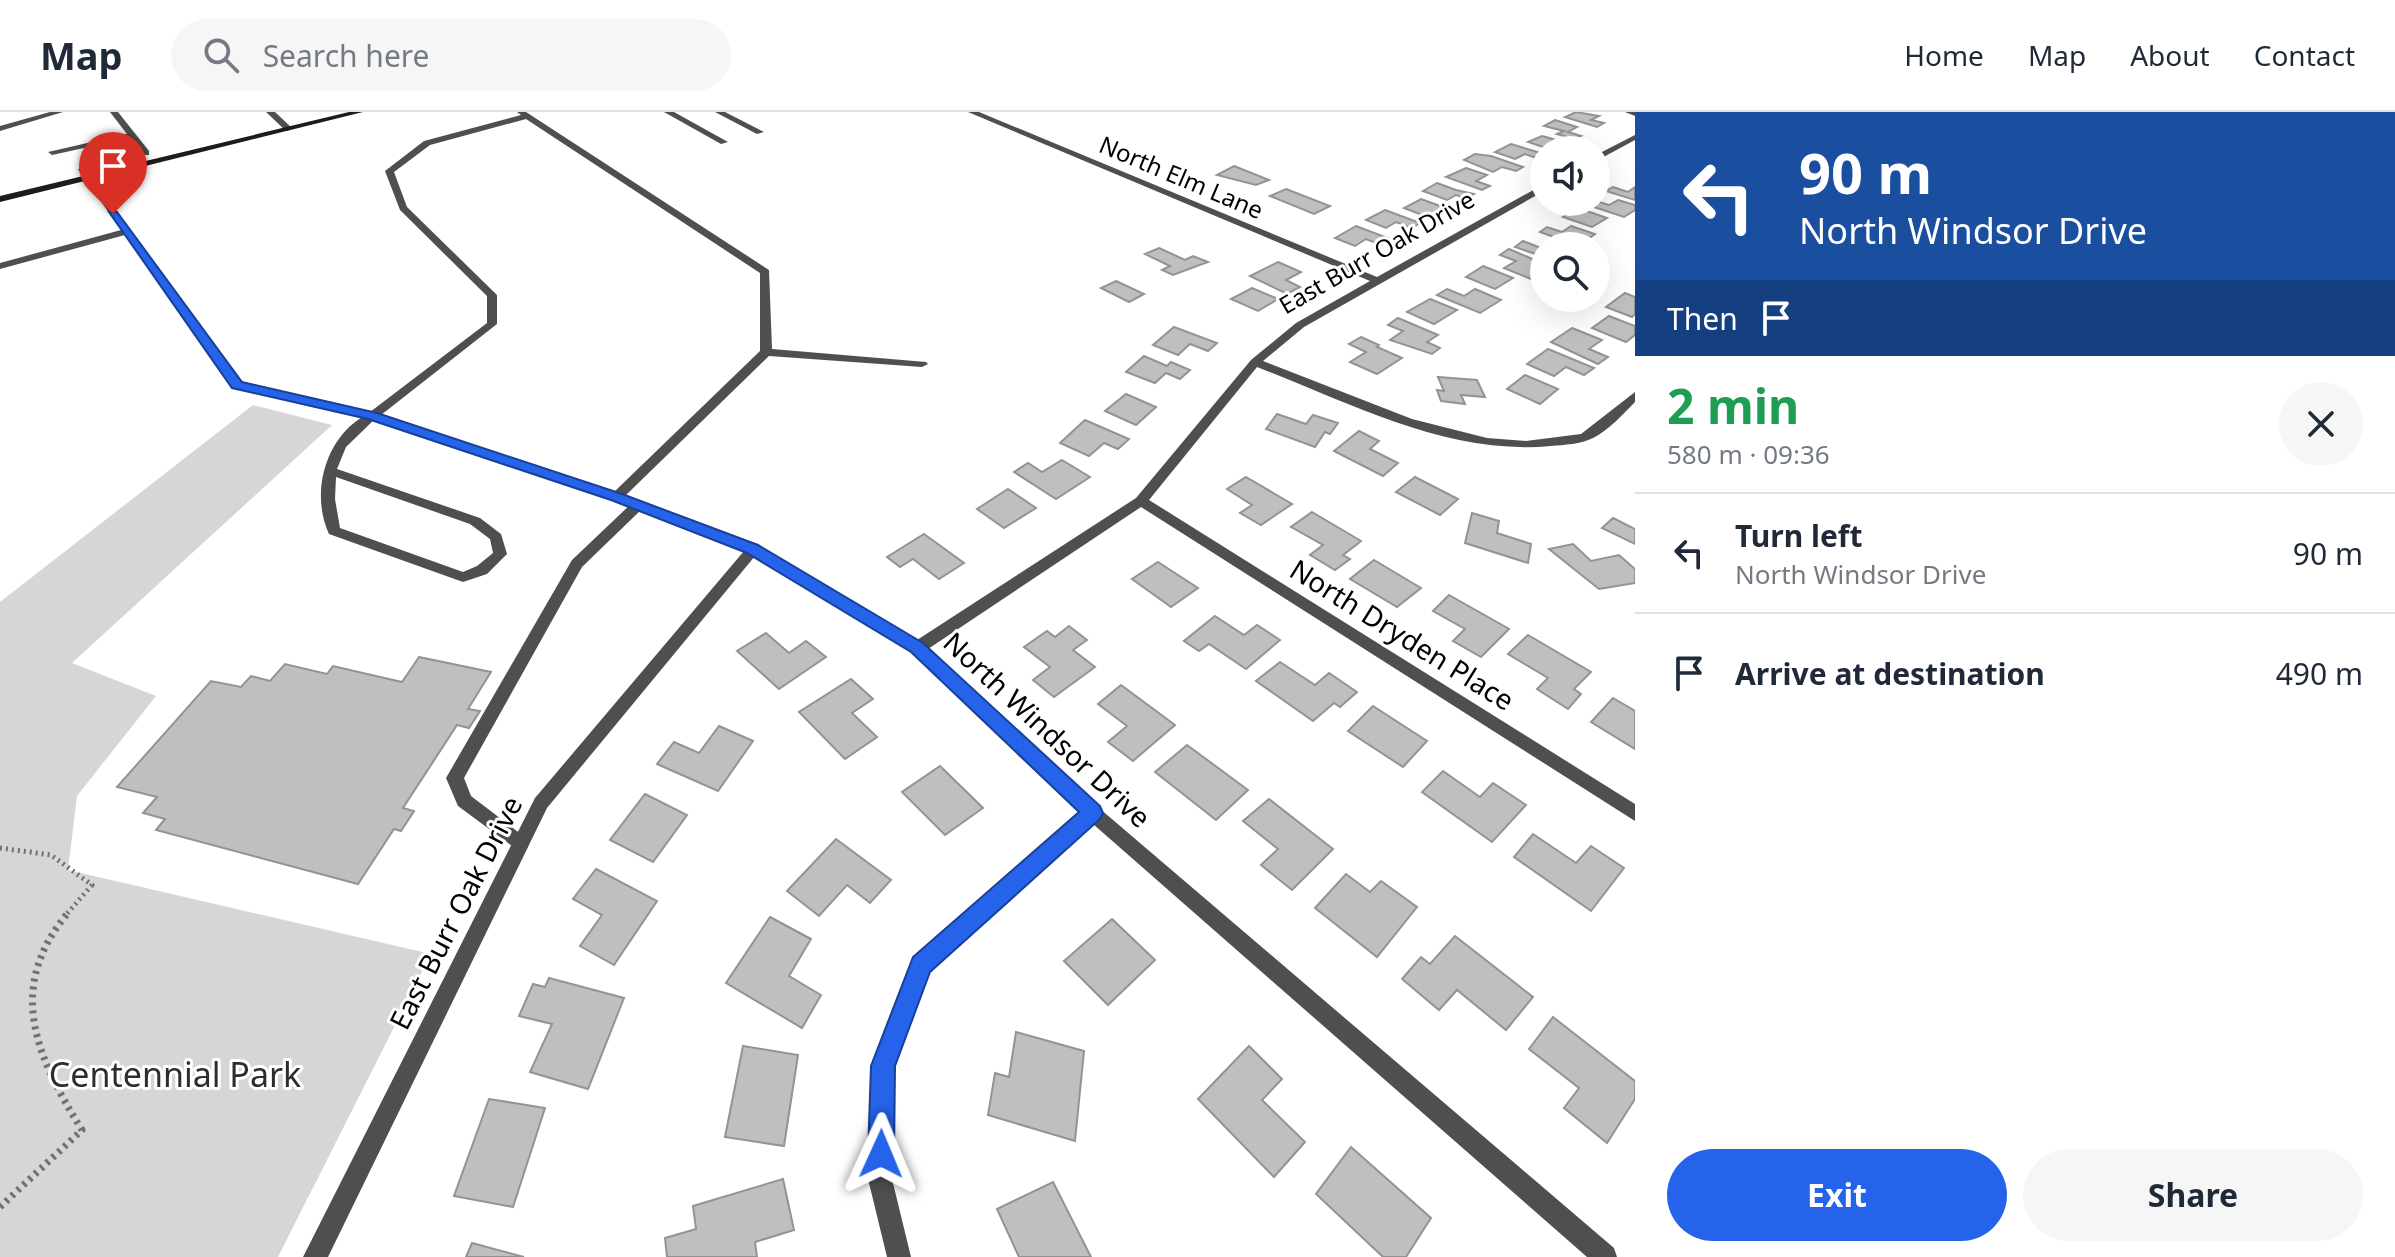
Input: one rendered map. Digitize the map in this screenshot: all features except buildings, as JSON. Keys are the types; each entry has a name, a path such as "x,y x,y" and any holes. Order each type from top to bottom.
{"main road":[{"path":"0,199 146,153 321,112"},
{"path":"0,189 359,112"}],"street":[{"path":"0,129 59,112"},
{"path":"114,112 146,153"},
{"path":"270,112 289,129"},
{"path":"668,112 724,142"},
{"path":"719,112 760,132"},
{"name":"North Elm Lane","path":"972,112 1375,280"},
{"path":"1629,112 1635,114"},
{"path":"331,471 475,521 496,537 500,554 482,570 463,577 334,531 327,510 331,471 340,446 372,416 492,324 492,295 403,208 389,171 427,143 524,114 765,272 766,352 616,497"},
{"path":"52,152 131,135"},
{"path":"1610,150 1635,137"},
{"name":"North Windsor Drive","path":"86,173 125,232 237,385 372,416 616,497 753,549 917,648 1093,813 1605,1257"},
{"name":"East Burr Oak Drive","path":"917,648 1141,501 1255,362 1300,325 1530,195"},
{"path":"0,266 125,232"},
{"path":"766,352 922,364"},
{"path":"1255,362 1457,437 1501,444 1553,443 1587,436 1635,396"},
{"name":"North Dryden Place","path":"1141,501 1635,813"},
{"path":"520,844 464,801 455,778 577,564 638,505"},
{"name":"East Burr Oak Drive","path":"315,1257 541,803 753,549"},
{"path":"899,1257 881,1183 883,1066 921,965 1093,813"}],"path":[{"path":"0,848 51,855 92,885 49,938 33,985 32,1034 55,1087 82,1130 0,1207"}],"green space":[{"name":"Centennial Park","path":"253,405 332,425 72,663 156,696 77,796 68,870 431,954 278,1257 0,1257 0,602"}],"route":[{"path":"113,214 237,385 372,416 616,497 753,549 917,648 1093,813 921,965 883,1066 881,1154"}]}
